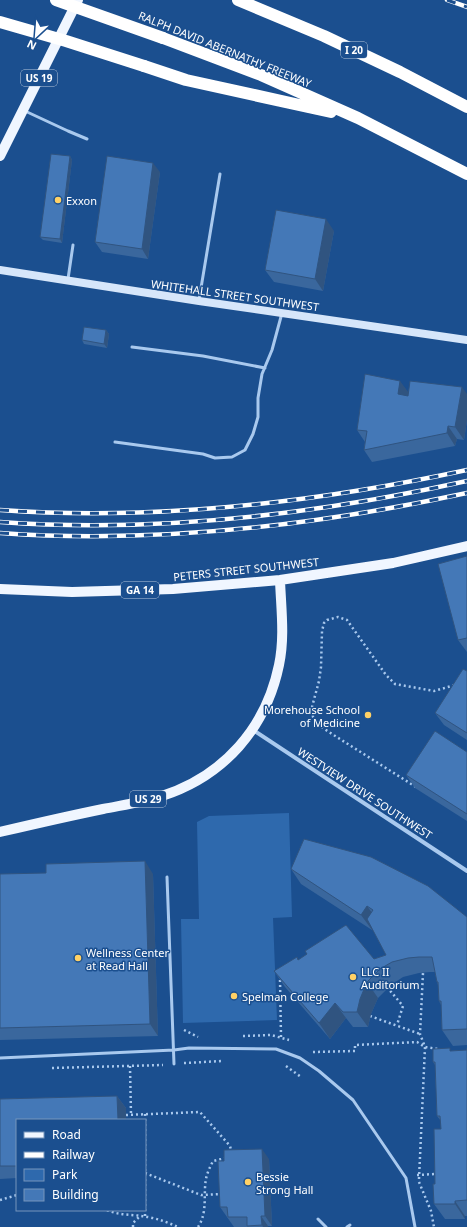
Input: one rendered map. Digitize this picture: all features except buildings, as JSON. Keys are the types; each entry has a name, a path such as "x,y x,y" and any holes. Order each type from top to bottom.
{"highway":[{"name":"RALPH DAVID ABERNATHY FREEWAY","path":"56,0 261,75 358,118 467,174"},
{"name":"I 20","path":"238,0 338,42 467,107"},
{"path":"0,22 66,41 186,80 358,118"}],"main road":[{"name":"US 19","path":"0,156 78,0"},
{"name":"WHITEHALL STREET SOUTHWEST","path":"0,270 467,340"},
{"name":"PETERS STREET SOUTHWEST","path":"0,589 72,592 173,589 280,580 393,563 467,546"},
{"name":"US 29","path":"0,832 162,796 189,785 214,770 236,751 252,730 269,700 279,664 282,636 280,580"}],"street":[{"name":"WESTVIEW DRIVE SOUTHWEST","path":"252,730 467,871"}],"lane":[{"path":"23,110 87,139"},
{"path":"199,301 220,174"},
{"path":"68,280 73,245"},
{"path":"115,442 203,454 215,458 232,457 245,450 253,434 258,417 258,398 262,374 272,350 282,313"},
{"path":"132,347 203,356 265,368"},
{"path":"167,878 174,1064"},
{"path":"0,1058 174,1050 189,1048 276,1049 300,1058 319,1071 353,1100 406,1178 415,1227"},
{"path":"318,1219 326,1227"}],"path":[{"path":"417,788 332,734 318,724 313,717 312,707 321,667 322,630 324,622 338,617 347,620 386,675 395,684 434,691 460,683"},
{"path":"418,1182 417,1175 425,1047 420,1034 423,973"},
{"path":"281,1037 280,979 287,975"},
{"path":"387,987 402,1006 397,1025"},
{"path":"370,1016 420,1034"},
{"path":"312,1052 355,1051 355,1045 417,1042 425,1047 440,1050"},
{"path":"45,1069 229,1061"},
{"path":"282,1062 301,1076"},
{"path":"130,1066 131,1115"},
{"path":"126,1115 200,1112 230,1146 230,1155 226,1158 213,1162 209,1169 206,1178 205,1207 198,1227"},
{"path":"145,1114 145,1119"},
{"path":"146,1173 201,1195 226,1194"},
{"path":"417,1175 438,1174"},
{"path":"0,1200 16,1195"},
{"path":"111,1211 123,1214 145,1216 169,1222 178,1227"},
{"path":"145,1211 145,1216"},
{"path":"133,1227 133,1223 140,1216"}],"green space":[{"path":"289,813 292,917 273,918 277,1020 183,1023 181,919 199,919 197,822 209,816"}],"railway":[{"path":"447,0 467,7"},
{"path":"0,510 59,513 118,513 176,511 235,506 352,492 467,470"},
{"path":"0,522 59,525 118,525 176,523 235,518 293,512 352,503 467,481"},
{"path":"0,533 59,536 118,536 235,530 352,515 467,493"}],"place":[{"name":"Exxon","path":"58,200"},
{"name":"Morehouse School of Medicine","path":"368,715"},
{"name":"Wellness Center at Read Hall","path":"78,958"},
{"name":"LLC II Auditorium","path":"353,977"},
{"name":"Spelman College","path":"234,996"},
{"name":"Bessie Strong Hall","path":"248,1182"}]}
